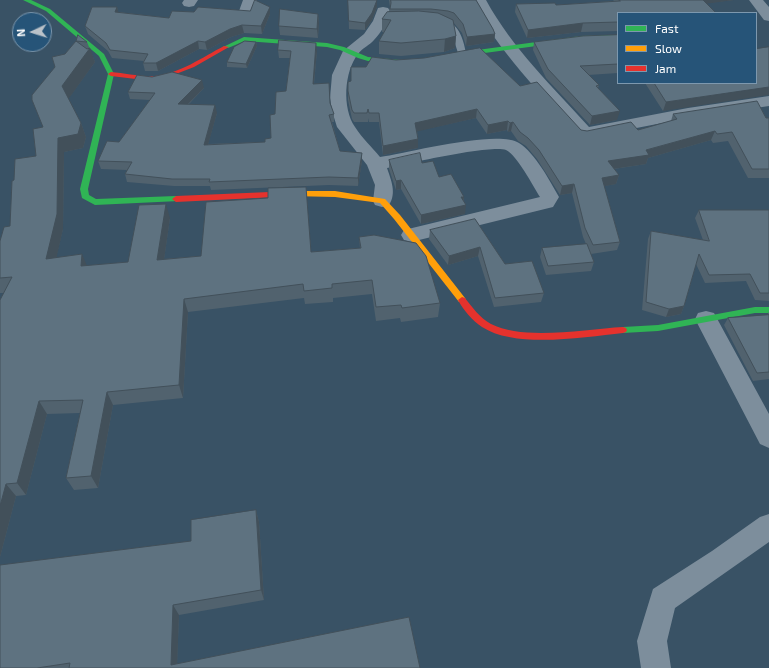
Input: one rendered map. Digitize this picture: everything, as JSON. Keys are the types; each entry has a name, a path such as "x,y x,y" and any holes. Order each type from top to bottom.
{"street":[{"path":"26,0 48,10 102,54 111,74 84,189 86,196 95,202 293,194 334,194 382,201 411,235 472,313 486,326 505,334 532,336 658,328 755,310 769,310"},
{"path":"479,0 491,23 509,48 585,133 688,113 765,106"},
{"path":"756,0 769,17"},
{"path":"382,201 384,185 376,164 346,128 340,111 338,98 340,74 351,51 369,37 383,17"},
{"path":"757,26 769,24"},
{"path":"445,58 462,53 581,38 617,37"},
{"path":"111,74 154,78 166,76 244,39 327,45 351,51 360,57 368,59 381,61 409,61"},
{"path":"376,164 436,153 507,144 512,146 523,159 550,198 546,203 411,235"},
{"path":"706,319 769,437"},
{"path":"656,668 652,641 664,599 769,526"}],"lane":[{"path":"431,22 444,23 454,28 457,32 462,53"}],"building":[{"path":"255,0 270,7 261,26 242,25 230,29 205,42 198,41 156,63 143,63 148,54 110,50 106,43 85,26 92,7 117,7 115,12 169,18 172,11 194,12 198,7 250,11"},
{"path":"348,0 377,0 372,13 365,23 349,21"},
{"path":"391,0 476,0 495,34 467,37 463,24 454,13 431,9 390,9"},
{"path":"619,0 703,0 715,12 617,12 617,22 583,23 528,30 516,4 555,3 556,5 620,1"},
{"path":"280,9 318,14 317,29 279,26"},
{"path":"419,11 438,13 453,20 456,36 445,39 401,43 379,41 391,20 382,19 387,12"},
{"path":"78,35 87,42 76,41"},
{"path":"617,35 617,64 580,66 599,85 596,86 620,111 592,116 548,69 534,42 583,36"},
{"path":"279,40 316,43 313,84 329,83 330,103 334,114 329,115 340,151 362,153 358,178 329,177 209,182 210,179 172,179 125,174 132,162 98,161 107,141 119,142 155,93 128,92 137,75 152,77 172,72 202,80 178,104 215,105 204,145 265,142 265,139 271,138 270,115 275,114 276,92 286,91 291,51 278,50"},
{"path":"76,41 87,49 90,48 62,86 81,123 78,134 58,138 57,214 46,259 82,254 81,266 128,262 139,205 166,204 157,260 201,256 206,202 268,198 268,188 306,187 311,252 361,248 359,237 374,235 416,243 426,256 440,303 402,308 401,305 376,307 372,280 332,284 332,288 304,291 303,284 184,299 179,385 107,392 91,476 66,478 83,400 39,401 17,483 6,484 0,506 0,300 12,277 0,278 0,241 4,227 10,226 12,181 14,180 15,159 36,156 33,129 43,127 32,100 32,95 55,67 52,57 65,54"},
{"path":"245,41 256,42 246,64 227,62 234,47"},
{"path":"769,47 769,87 666,102 655,84 757,84 757,49"},
{"path":"480,48 520,86 537,82 581,130 587,131 631,122 638,130 677,119 673,114 757,101 766,118 769,118 769,169 752,169 732,132 717,134 715,131 646,150 649,155 608,161 619,175 602,178 620,242 593,245 585,228 574,184 562,186 539,150 520,132 513,122 510,123 508,121 488,125 477,109 415,123 418,139 383,146 379,113 369,113 368,109 367,113 354,113 352,110 348,91 348,82 351,81 351,67 366,67 372,57 396,60 424,58"},
{"path":"420,153 422,163 433,161 439,177 451,174 464,197 461,197 466,205 421,215 401,180 396,181 389,160"},
{"path":"699,210 769,210 769,293 760,293 750,274 709,275 699,254 684,306 669,309 646,302 651,231 709,241"},
{"path":"475,219 505,264 532,261 544,293 495,298 480,247 449,256 430,230"},
{"path":"587,244 594,262 548,266 542,248"},
{"path":"769,315 769,372 757,373 728,318"},
{"path":"256,510 261,590 173,605 171,665 409,617 420,668 69,668 70,663 37,668 0,668 0,565 191,541 191,520"}],"traffic: fast":[{"path":"26,0 48,10 102,55 111,74 84,189 85,196 95,202 176,199"},
{"path":"455,55 581,38 617,37"},
{"path":"226,47 244,39 327,45 342,48 360,57 368,59 401,62"},
{"path":"623,330 658,328 755,310 769,310"}],"traffic: slow":[{"path":"293,194 335,194 382,201 397,217 462,300"}],"traffic: jam":[{"path":"111,74 144,78 163,77 191,66 226,47"},
{"path":"176,199 293,194"},
{"path":"462,300 470,311 483,324 500,331 516,334 553,336 623,330"}]}
